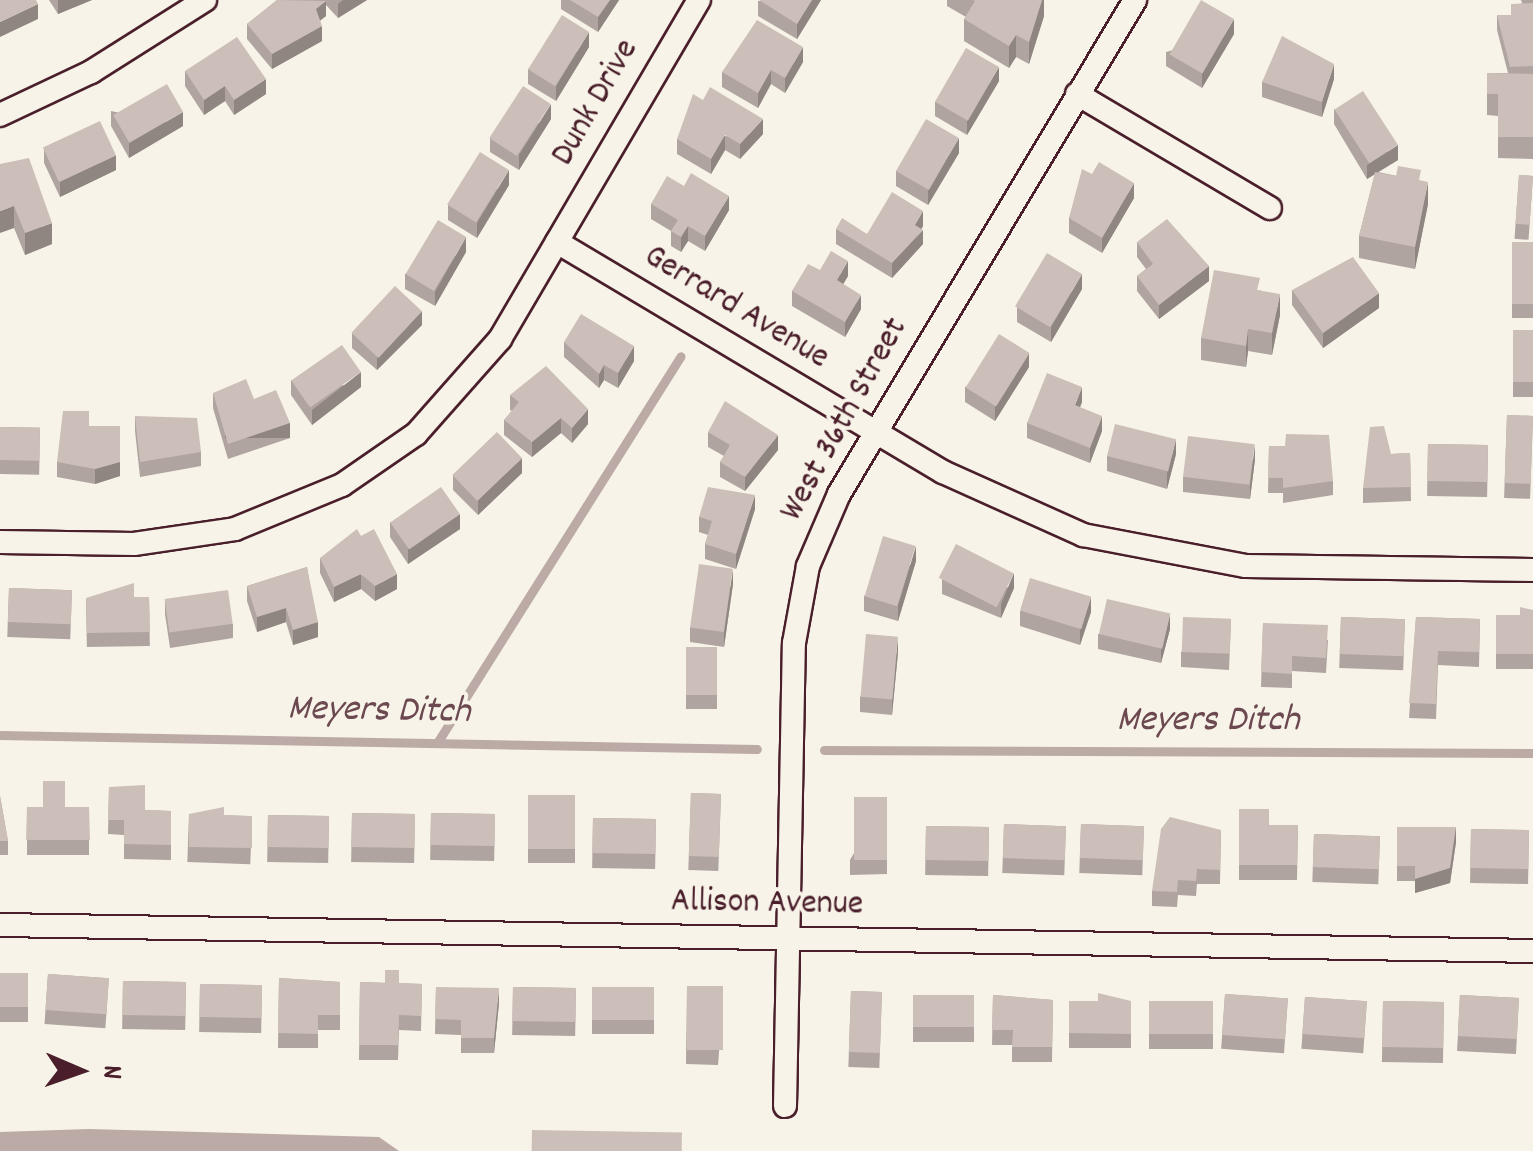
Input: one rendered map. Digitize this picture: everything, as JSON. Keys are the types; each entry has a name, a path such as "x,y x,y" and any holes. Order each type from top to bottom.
{"street":[{"path":"0,116 91,72 205,0"},
{"name":"Dunk Drive","path":"557,242 698,0"},
{"name":"West 36th Street","path":"784,1106 798,611 832,506 1134,0"},
{"path":"1077,94 1270,208"},
{"path":"0,542 184,539 271,517 342,485 462,389 557,242"},
{"name":"Gerrard Avenue","path":"557,242 1010,507 1145,552 1246,566 1533,570"},
{"name":"Allison Avenue","path":"0,925 1533,952"}],"shaded area":[{"path":"88,1129 379,1137 399,1151 0,1151 0,1132"}],"building":[{"path":"0,0 36,0 38,4 0,22"},
{"path":"277,0 326,1 316,9 322,26 272,54 247,24"},
{"path":"570,0 610,0 598,17"},
{"path":"759,0 812,0 797,24"},
{"path":"973,0 1042,0 1029,42 1016,35 1009,46 964,19"},
{"path":"1201,0 1234,19 1202,74 1170,55"},
{"path":"1533,3 1533,66 1510,67 1497,15 1511,15 1511,4"},
{"path":"562,15 589,32 555,86 528,69"},
{"path":"757,20 803,47 785,78 771,70 758,93 722,72"},
{"path":"1282,36 1334,64 1322,102 1262,82"},
{"path":"237,37 266,79 234,100 225,86 204,100 185,71"},
{"path":"966,48 999,67 968,121 935,102"},
{"path":"1487,73 1533,74 1533,137 1498,137 1498,94 1487,94"},
{"path":"167,84 183,112 129,143 113,115"},
{"path":"523,86 551,104 517,156 489,138"},
{"path":"710,87 763,119 740,144 725,135 711,159 677,139 693,94 703,100"},
{"path":"1363,91 1398,145 1369,163 1334,110"},
{"path":"926,119 959,138 929,190 896,171"},
{"path":"100,121 116,155 59,182 43,148"},
{"path":"480,152 509,170 476,223 447,205"},
{"path":"29,158 52,223 25,233 14,206 0,211 0,164"},
{"path":"1099,162 1134,183 1102,238 1069,218 1082,169 1092,174"},
{"path":"1398,166 1421,170 1419,180 1428,182 1415,247 1359,236 1375,172 1396,176"},
{"path":"691,173 729,196 705,236 688,226 681,237 671,231 678,220 651,204 667,176 684,186"},
{"path":"1519,175 1533,176 1530,225 1516,224"},
{"path":"892,192 923,211 915,225 923,230 892,263 836,229 842,218 867,234"},
{"path":"1167,219 1209,266 1159,305 1137,276 1153,264 1137,242"},
{"path":"438,220 466,237 434,291 406,274"},
{"path":"1512,242 1533,242 1533,304 1512,304"},
{"path":"831,251 848,261 837,280 861,295 845,322 792,291 808,264 820,270"},
{"path":"1047,253 1082,274 1050,327 1015,306"},
{"path":"1353,257 1379,293 1323,333 1292,290"},
{"path":"1214,270 1260,278 1257,290 1280,294 1272,333 1248,329 1246,346 1201,338"},
{"path":"395,286 422,311 378,358 351,333"},
{"path":"581,314 634,346 618,373 604,365 599,374 564,342"},
{"path":"1513,330 1533,330 1533,382 1513,382"},
{"path":"999,334 1030,353 996,407 966,387"},
{"path":"342,345 361,372 310,408 291,381"},
{"path":"546,366 588,409 572,428 561,418 532,442 504,420 519,402 510,395"},
{"path":"1047,373 1082,387 1075,405 1102,416 1090,448 1027,423"},
{"path":"246,379 254,399 276,390 290,423 228,444 213,393"},
{"path":"725,401 778,435 745,477 720,462 730,445 708,432"},
{"path":"63,411 89,411 89,426 120,426 120,462 95,469 57,462"},
{"path":"1507,415 1533,416 1531,484 1505,483"},
{"path":"135,416 197,418 201,452 140,462"},
{"path":"1115,424 1176,439 1168,471 1107,456"},
{"path":"1384,426 1391,454 1410,453 1411,487 1363,488 1370,427"},
{"path":"0,427 40,428 39,461 0,460"},
{"path":"497,432 522,458 477,501 452,475"},
{"path":"1286,434 1329,435 1333,481 1283,488 1283,478 1268,478 1269,446 1285,446"},
{"path":"1188,436 1255,444 1250,485 1183,477"},
{"path":"1428,444 1488,445 1487,482 1427,481"},
{"path":"441,487 460,514 409,550 390,523"},
{"path":"708,487 755,495 736,554 705,544 712,521 699,517"},
{"path":"357,529 361,536 374,529 397,574 375,586 361,574 334,587 320,558"},
{"path":"883,536 916,546 897,606 865,596"},
{"path":"956,544 1014,574 997,607 939,578"},
{"path":"699,564 733,569 724,632 690,627"},
{"path":"307,567 318,622 293,630 286,608 257,617 247,586"},
{"path":"1030,578 1091,597 1081,629 1020,611"},
{"path":"134,583 134,597 149,597 150,632 87,633 86,598"},
{"path":"9,588 72,590 71,624 8,622"},
{"path":"228,590 233,624 169,633 165,599"},
{"path":"1107,599 1170,614 1162,649 1099,634"},
{"path":"1520,607 1533,610 1533,654 1496,654 1496,615 1520,615"},
{"path":"1183,617 1231,619 1230,654 1182,652"},
{"path":"1341,617 1405,619 1404,656 1340,654"},
{"path":"1416,617 1480,619 1479,652 1438,651 1436,704 1409,703"},
{"path":"1263,623 1328,625 1326,658 1292,656 1292,674 1261,672"},
{"path":"866,634 898,637 892,700 861,697"},
{"path":"686,647 717,647 717,695 686,695"},
{"path":"43,781 65,781 65,807 89,807 90,840 26,840 27,807 43,807"},
{"path":"145,785 145,810 171,811 171,845 124,844 124,820 108,820 109,787"},
{"path":"691,793 721,794 719,857 689,856"},
{"path":"528,795 575,795 575,849 528,849"},
{"path":"0,796 8,841 0,841"},
{"path":"854,797 887,797 887,860 854,860"},
{"path":"224,807 224,815 252,816 252,848 189,847 189,814"},
{"path":"1239,809 1269,809 1269,825 1298,825 1297,865 1239,865"},
{"path":"352,813 415,814 414,848 351,847"},
{"path":"431,813 495,814 494,846 430,845"},
{"path":"268,815 329,816 328,848 267,847"},
{"path":"1170,817 1221,830 1220,870 1197,869 1196,881 1178,880 1177,892 1152,891 1161,829"},
{"path":"593,818 656,819 655,854 592,853"},
{"path":"1004,824 1066,826 1065,860 1003,858"},
{"path":"1081,824 1144,826 1143,860 1080,858"},
{"path":"926,826 989,827 988,861 925,860"},
{"path":"1397,827 1456,827 1450,868 1415,879 1415,866 1397,866"},
{"path":"1471,829 1529,830 1528,869 1470,868"},
{"path":"1314,834 1380,836 1379,869 1313,867"},
{"path":"385,970 399,970 399,983 422,984 421,1016 399,1015 398,1045 359,1045 360,982 385,983"},
{"path":"0,973 28,973 28,1007 0,1007"},
{"path":"48,974 109,978 106,1014 45,1010"},
{"path":"279,978 340,982 340,1015 318,1015 318,1034 278,1033"},
{"path":"123,981 186,982 185,1016 122,1015"},
{"path":"200,984 262,985 261,1018 199,1017"},
{"path":"687,986 723,986 723,1050 687,1050"},
{"path":"436,987 499,988 494,1038 461,1038 461,1020 435,1019"},
{"path":"513,987 576,988 575,1022 512,1021"},
{"path":"592,987 654,987 654,1020 592,1020"},
{"path":"851,991 882,992 880,1053 849,1052"},
{"path":"1098,993 1131,1001 1131,1034 1069,1033 1069,1001 1098,1001"},
{"path":"1225,994 1288,998 1285,1039 1222,1035"},
{"path":"913,995 974,995 974,1027 913,1027"},
{"path":"993,995 1053,1000 1052,1047 1012,1047 1013,1030 992,1030"},
{"path":"1460,995 1519,998 1517,1039 1458,1036"},
{"path":"1305,997 1367,1001 1364,1038 1302,1034"},
{"path":"1149,1001 1213,1001 1213,1034 1149,1034"},
{"path":"1383,1001 1444,1002 1443,1048 1382,1047"},
{"path":"532,1130 682,1133 682,1151 532,1151"}],"waterway":[{"path":"437,743 681,356"},
{"name":"Meyers Ditch","path":"0,735 757,749"},
{"name":"Meyers Ditch","path":"824,750 1533,753"}]}
